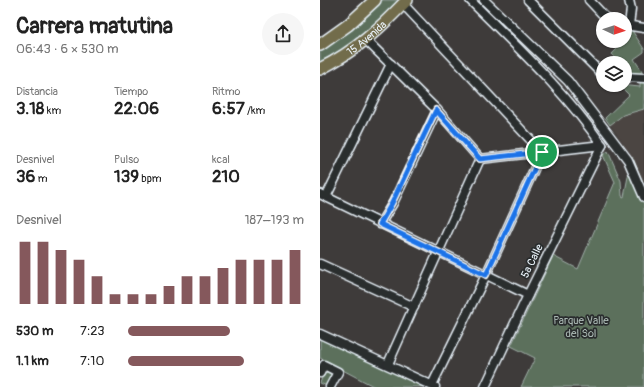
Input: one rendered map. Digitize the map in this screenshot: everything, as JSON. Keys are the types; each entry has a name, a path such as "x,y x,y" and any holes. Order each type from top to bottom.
{"main road":[{"name":"15 Avenida","path":"320,45 348,25 375,0"},
{"name":"15 Avenida","path":"320,69 344,56 366,40 405,2"}],"street":[{"path":"470,0 568,102 587,124 602,145 480,159"},
{"path":"484,0 568,81 628,160 644,197"},
{"path":"528,0 596,68"},
{"path":"589,0 600,12"},
{"path":"629,0 631,9"},
{"path":"630,12 635,0"},
{"path":"405,2 542,152"},
{"path":"632,26 644,28"},
{"path":"366,40 436,110 480,159"},
{"path":"391,64 323,196 528,295"},
{"path":"632,78 644,78"},
{"path":"380,224 392,203 436,110"},
{"name":"5a Calle","path":"485,387 528,295 602,145"},
{"path":"320,334 434,386 542,152"},
{"path":"388,364 480,159"},
{"path":"320,264 414,307"},
{"path":"320,373 324,365 338,372 330,387"}],"shaded area":[{"path":"644,109 644,184 632,156 610,125 623,115"}],"green space":[{"path":"380,0 402,0 362,37 320,65 320,49 350,28"},
{"path":"632,31 644,49 644,52 634,59 644,74 632,74 632,56 614,56 612,54 618,48 632,48"},
{"path":"640,81 644,81 644,109 623,115 610,125 605,118 629,95 626,92 632,92 632,86 640,87"},
{"name":"Parque Valle del Sol","path":"608,151 621,181 622,196 624,197 632,156 644,184 644,387 521,387 535,358 511,346 553,256 578,269 615,182 603,155"},
{"path":"320,335 439,387 375,387 320,358"},
{"path":"326,368 333,372 327,386 320,383"}],"route":[{"path":"436,110 480,159 542,152 486,275 380,224 392,203 436,110"}]}
